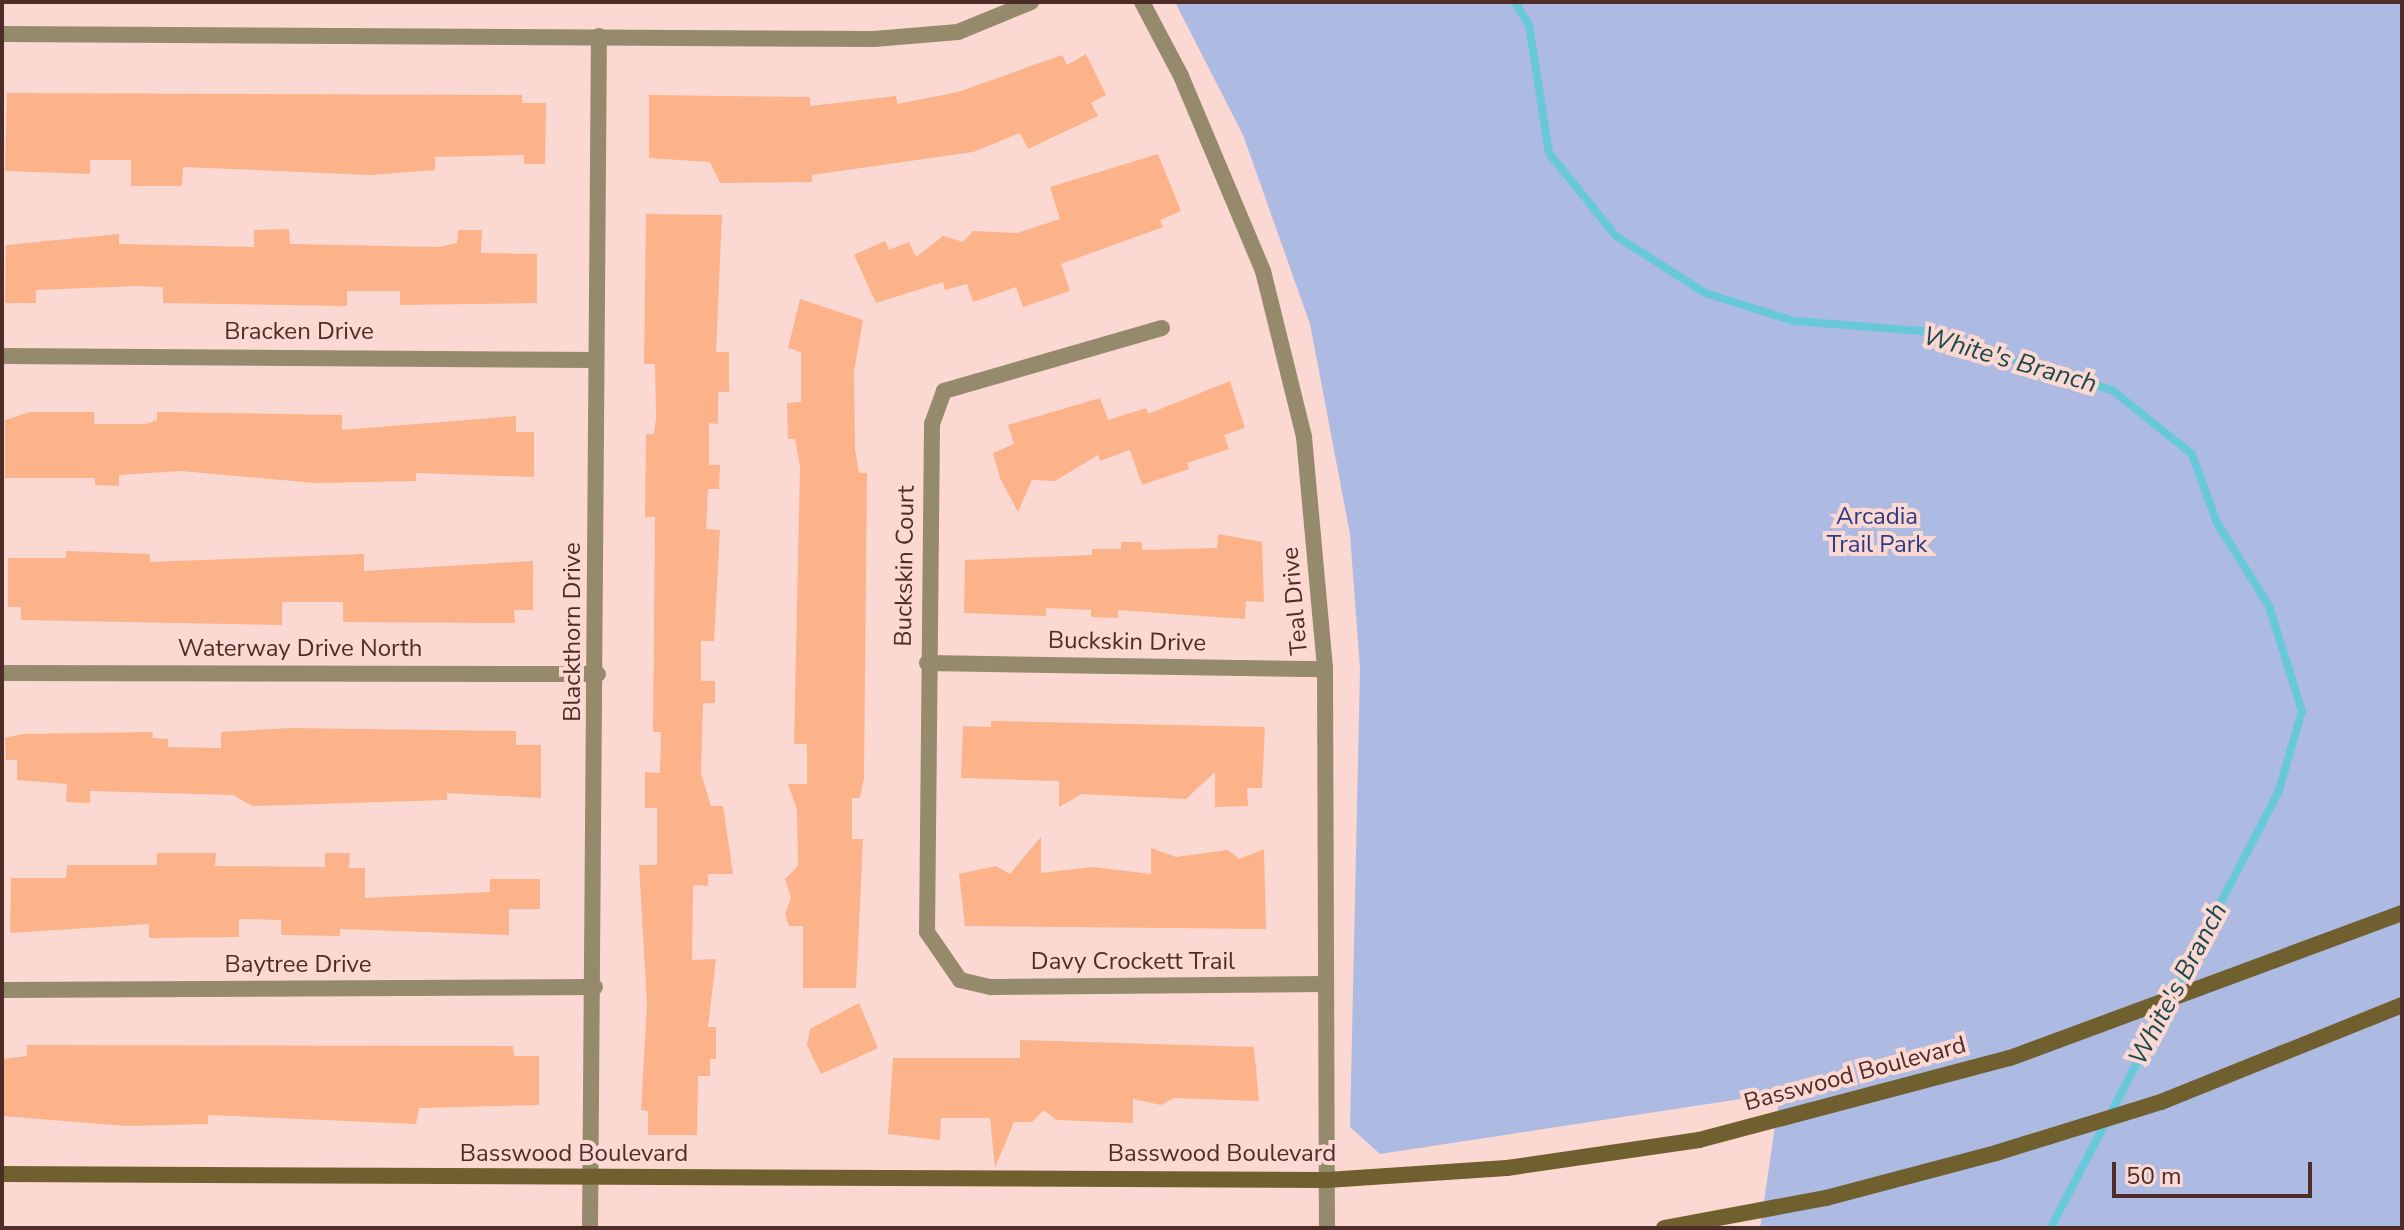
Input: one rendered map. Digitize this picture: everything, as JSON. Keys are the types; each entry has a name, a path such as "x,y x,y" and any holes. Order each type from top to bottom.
{"main road":[{"name":"Basswood Boulevard","path":"2,1174 1327,1180 1507,1168 1699,1140 2010,1058 2276,964 2402,913"},
{"path":"1664,1228 1826,1198 2101,1121 2239,1073 2402,1005"}],"street":[{"path":"2,34 874,39 958,32 1031,2"},
{"name":"Teal Drive","path":"1142,2 1227,180 1283,339 1304,437 1325,669 1327,1228"},
{"name":"Blackthorn Drive","path":"590,1228 598,674 596,360 599,36"},
{"name":"Buckskin Court","path":"946,967 927,932 923,889 932,424 944,391 1162,328"},
{"name":"Bracken Drive","path":"2,356 596,360"},
{"name":"Buckskin Drive","path":"927,663 1325,669"},
{"name":"Waterway Drive North","path":"2,673 598,674"},
{"name":"Davy Crockett Trail","path":"946,967 960,980 991,987 1326,984"},
{"name":"Baytree Drive","path":"2,990 595,987"}],"green space":[{"name":"Arcadia Trail Park","path":"1175,2 2402,2 2402,1228 1760,1228 1780,1093 1380,1154 1350,1127 1360,669 1350,534 1310,324 1243,135"}],"building":[{"path":"1086,54 1106,95 1091,103 1098,116 1028,149 1020,133 973,152 812,175 812,182 720,183 710,162 649,158 649,95 810,97 810,106 896,96 897,104 958,92 1062,55 1067,65"},
{"path":"7,93 522,95 522,103 546,103 545,164 524,164 524,155 435,157 435,170 370,175 183,167 182,186 131,186 131,160 90,160 90,174 5,171"},
{"path":"1158,154 1181,211 1160,220 1163,227 1061,264 1070,291 1023,307 1016,287 973,302 967,284 945,290 943,282 876,303 854,255 885,241 889,250 909,242 916,257 943,236 963,242 973,231 1017,233 1060,219 1050,187"},
{"path":"646,214 722,215 716,352 729,352 729,392 718,392 718,424 709,423 709,465 720,465 719,489 708,489 706,529 720,530 714,641 701,641 701,681 715,681 715,703 703,703 701,773 711,806 723,806 733,874 708,874 708,886 693,885 692,960 716,959 708,1027 716,1027 716,1059 710,1059 710,1076 698,1076 697,1135 648,1135 648,1111 641,1110 647,1004 639,865 657,865 657,808 645,808 645,772 660,773 661,732 653,732 655,517 645,517 646,434 654,434 656,418 655,364 644,364"},
{"path":"289,229 290,244 439,247 457,243 458,230 482,230 481,253 537,254 537,303 400,305 400,291 347,291 347,306 163,303 163,287 136,286 36,290 36,303 5,303 6,245 119,234 119,244 254,247 254,230"},
{"path":"800,299 863,320 854,372 855,449 859,473 867,473 864,778 860,798 852,798 852,839 863,839 856,988 803,988 803,926 789,926 785,914 791,898 785,879 798,866 797,809 788,784 807,784 807,744 794,744 800,467 795,439 788,439 787,403 801,402 801,352 788,348"},
{"path":"1230,381 1245,428 1224,435 1229,449 1187,463 1189,469 1142,485 1130,450 1100,461 1098,455 1055,481 1032,480 1018,512 1000,478 993,453 1014,444 1008,425 1100,398 1108,420 1146,408 1148,414"},
{"path":"30,412 94,412 94,424 146,424 157,420 157,412 342,415 342,430 516,416 516,432 534,432 534,477 416,473 416,481 316,483 181,471 119,475 119,486 95,485 95,478 5,478 5,420"},
{"path":"1218,534 1262,542 1264,602 1246,601 1245,619 1118,610 1118,618 1091,617 1091,610 1046,608 1046,616 964,613 965,560 1092,555 1092,549 1121,549 1121,542 1142,542 1142,550 1217,548"},
{"path":"66,551 150,554 150,562 364,554 364,571 533,561 533,610 514,610 515,623 343,622 343,602 282,602 282,625 21,620 21,607 8,607 8,558 66,558"},
{"path":"991,721 1265,727 1262,788 1247,788 1248,806 1215,807 1215,772 1186,799 1082,794 1059,807 1059,781 961,778 963,726 991,727"},
{"path":"290,728 516,731 516,745 541,745 541,798 447,793 447,800 252,806 233,795 90,791 90,803 66,802 67,784 17,780 17,760 6,760 5,738 22,734 153,732 152,738 168,739 168,747 221,748 221,732"},
{"path":"1041,837 1041,873 1093,867 1151,874 1151,848 1176,857 1228,850 1239,859 1264,849 1266,929 965,926 959,874 996,866 1010,874"},
{"path":"157,853 216,853 215,866 325,867 325,853 350,853 349,868 365,868 365,898 490,892 490,879 540,879 540,909 509,909 509,935 340,929 340,936 281,935 281,920 239,919 239,937 149,938 149,924 10,933 11,878 66,878 67,865 157,865"},
{"path":"859,1003 878,1048 821,1074 807,1045 810,1029"},
{"path":"1020,1040 1254,1047 1259,1101 1174,1098 1161,1105 1133,1099 1133,1123 1056,1120 1044,1110 1032,1122 1014,1122 995,1168 990,1118 941,1118 940,1140 888,1134 893,1058 1020,1058"},
{"path":"27,1045 513,1046 514,1056 539,1056 539,1105 419,1108 416,1124 208,1115 208,1124 127,1126 2,1116 2,1059 27,1056"}],"waterway":[{"name":"White's Branch","path":"1515,2 1529,25 1549,153 1616,236 1705,293 1794,321 1922,331 2112,390 2192,454 2217,523 2269,606 2302,711 2278,793 2051,1228"}]}
